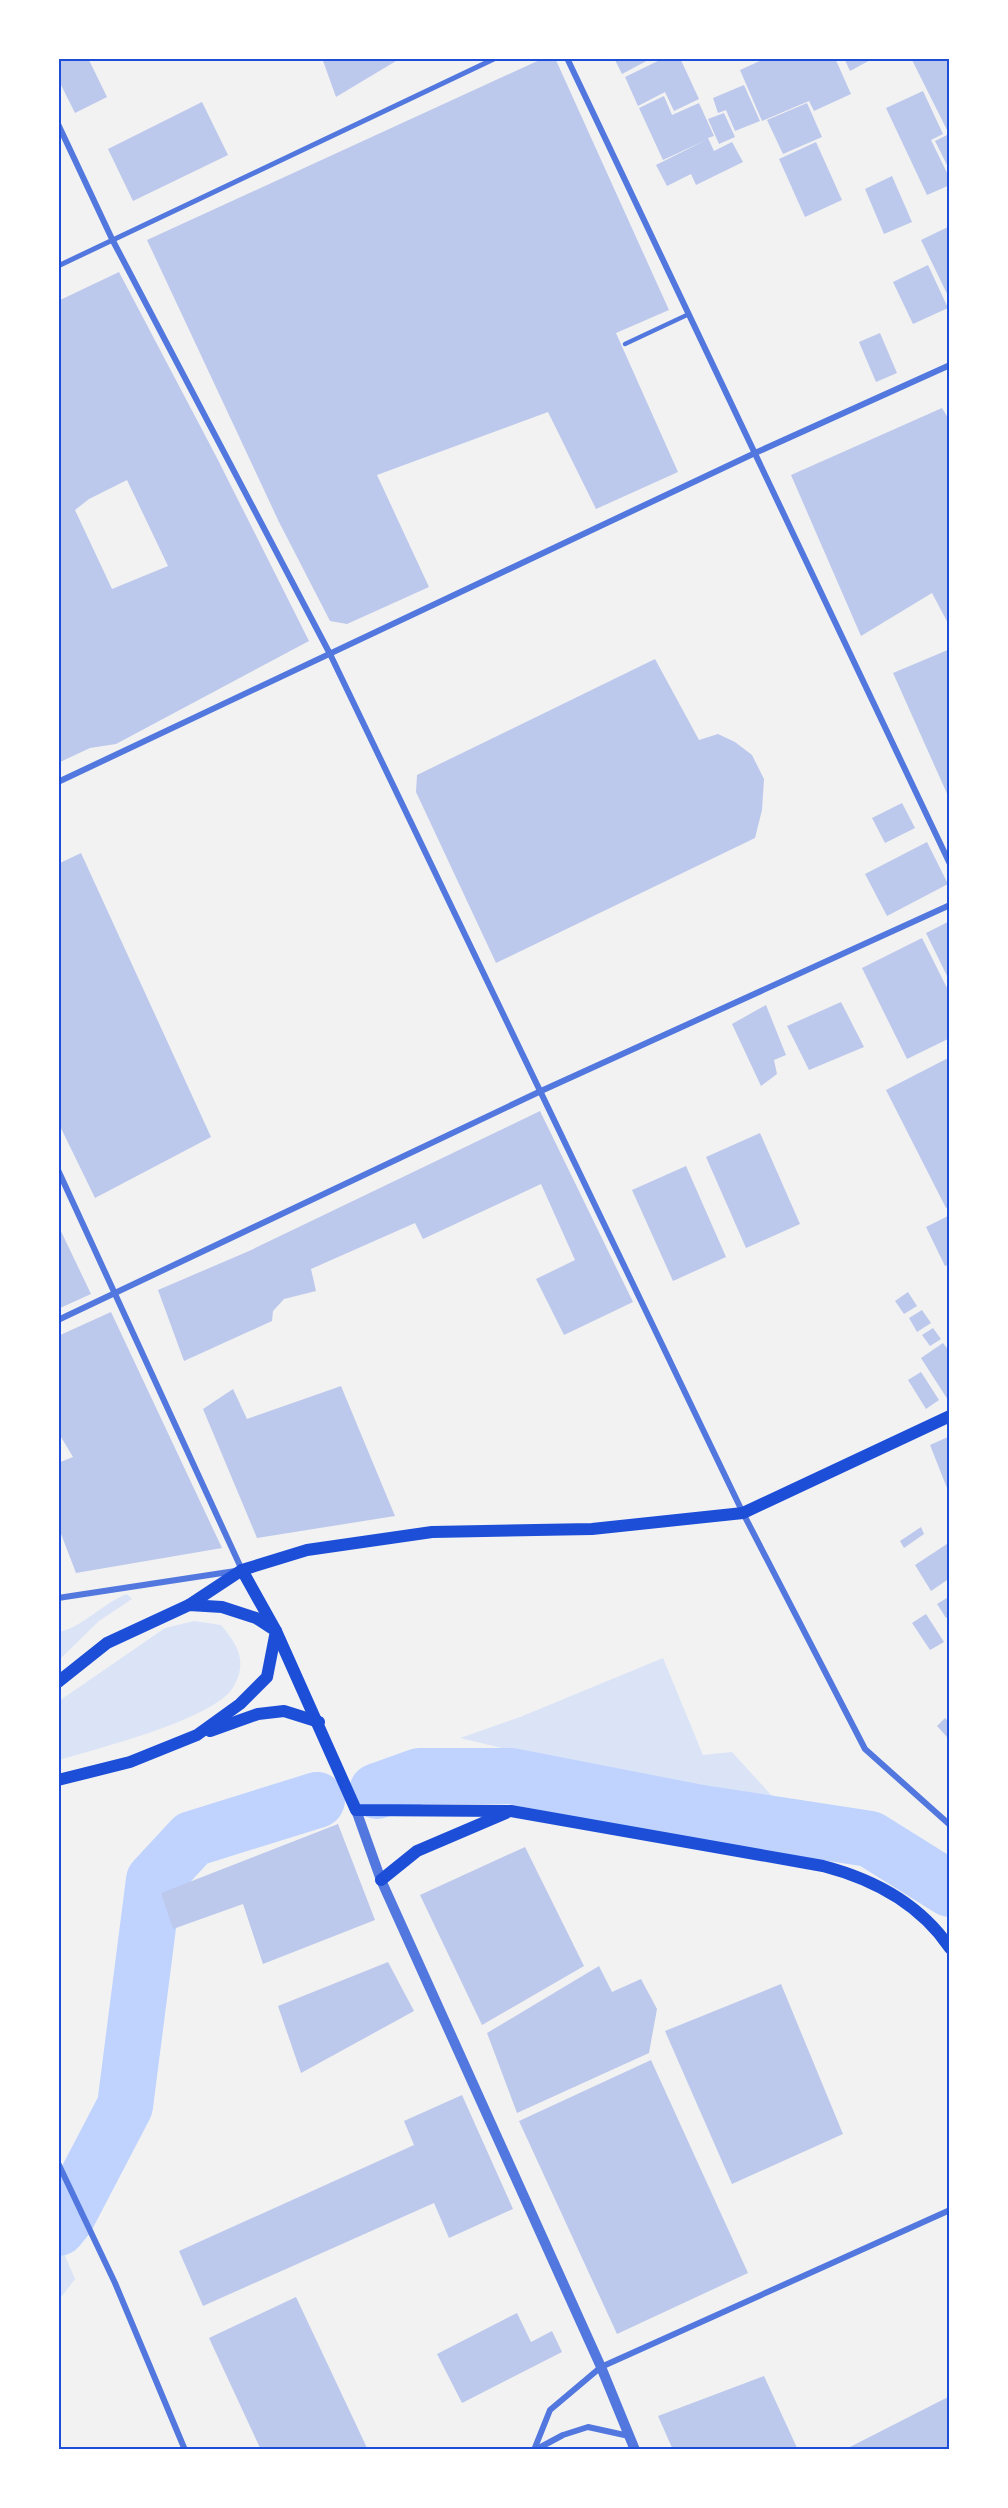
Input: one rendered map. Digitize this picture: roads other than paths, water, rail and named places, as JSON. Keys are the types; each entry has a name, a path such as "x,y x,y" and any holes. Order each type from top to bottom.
{"main road":[{"path":"58,1682 107,1642 189,1605 242,1570 307,1550 432,1532 592,1529 743,1513 950,1416"},
{"path":"242,1570 276,1631 319,1722 328,1750 354,1806 511,1811 823,1866 855,1874 899,1897 938,1930 950,1948"},
{"path":"189,1605 222,1606 256,1618 276,1631"},
{"path":"197,1735 240,1704 267,1677 276,1631"},
{"path":"58,1780 129,1762 258,1714 284,1711 319,1722"},
{"path":"381,1880 417,1851 511,1811"}],"street":[{"path":"58,266 496,58"},
{"path":"567,58 950,864"},
{"path":"58,124 112,239 330,654 743,1513 865,1749 950,1825"},
{"path":"58,782 756,453 950,365"},
{"path":"58,1320 541,1091 950,905"},
{"path":"58,1170 242,1570 58,1598"},
{"path":"354,1806 381,1880 601,2367 635,2450"},
{"path":"58,2163 115,2283 185,2450"},
{"path":"535,2450 550,2410 601,2367 950,2210"},
{"path":"535,2450 563,2435 588,2427 629,2437"}],"lane":[{"path":"625,344 689,314"}],"waterway":[{"path":"377,1791 419,1776 511,1776 701,1813 870,1839 950,1889"},
{"path":"58,2228 67,2217 125,2106 154,1880 192,1839 317,1800"}]}
